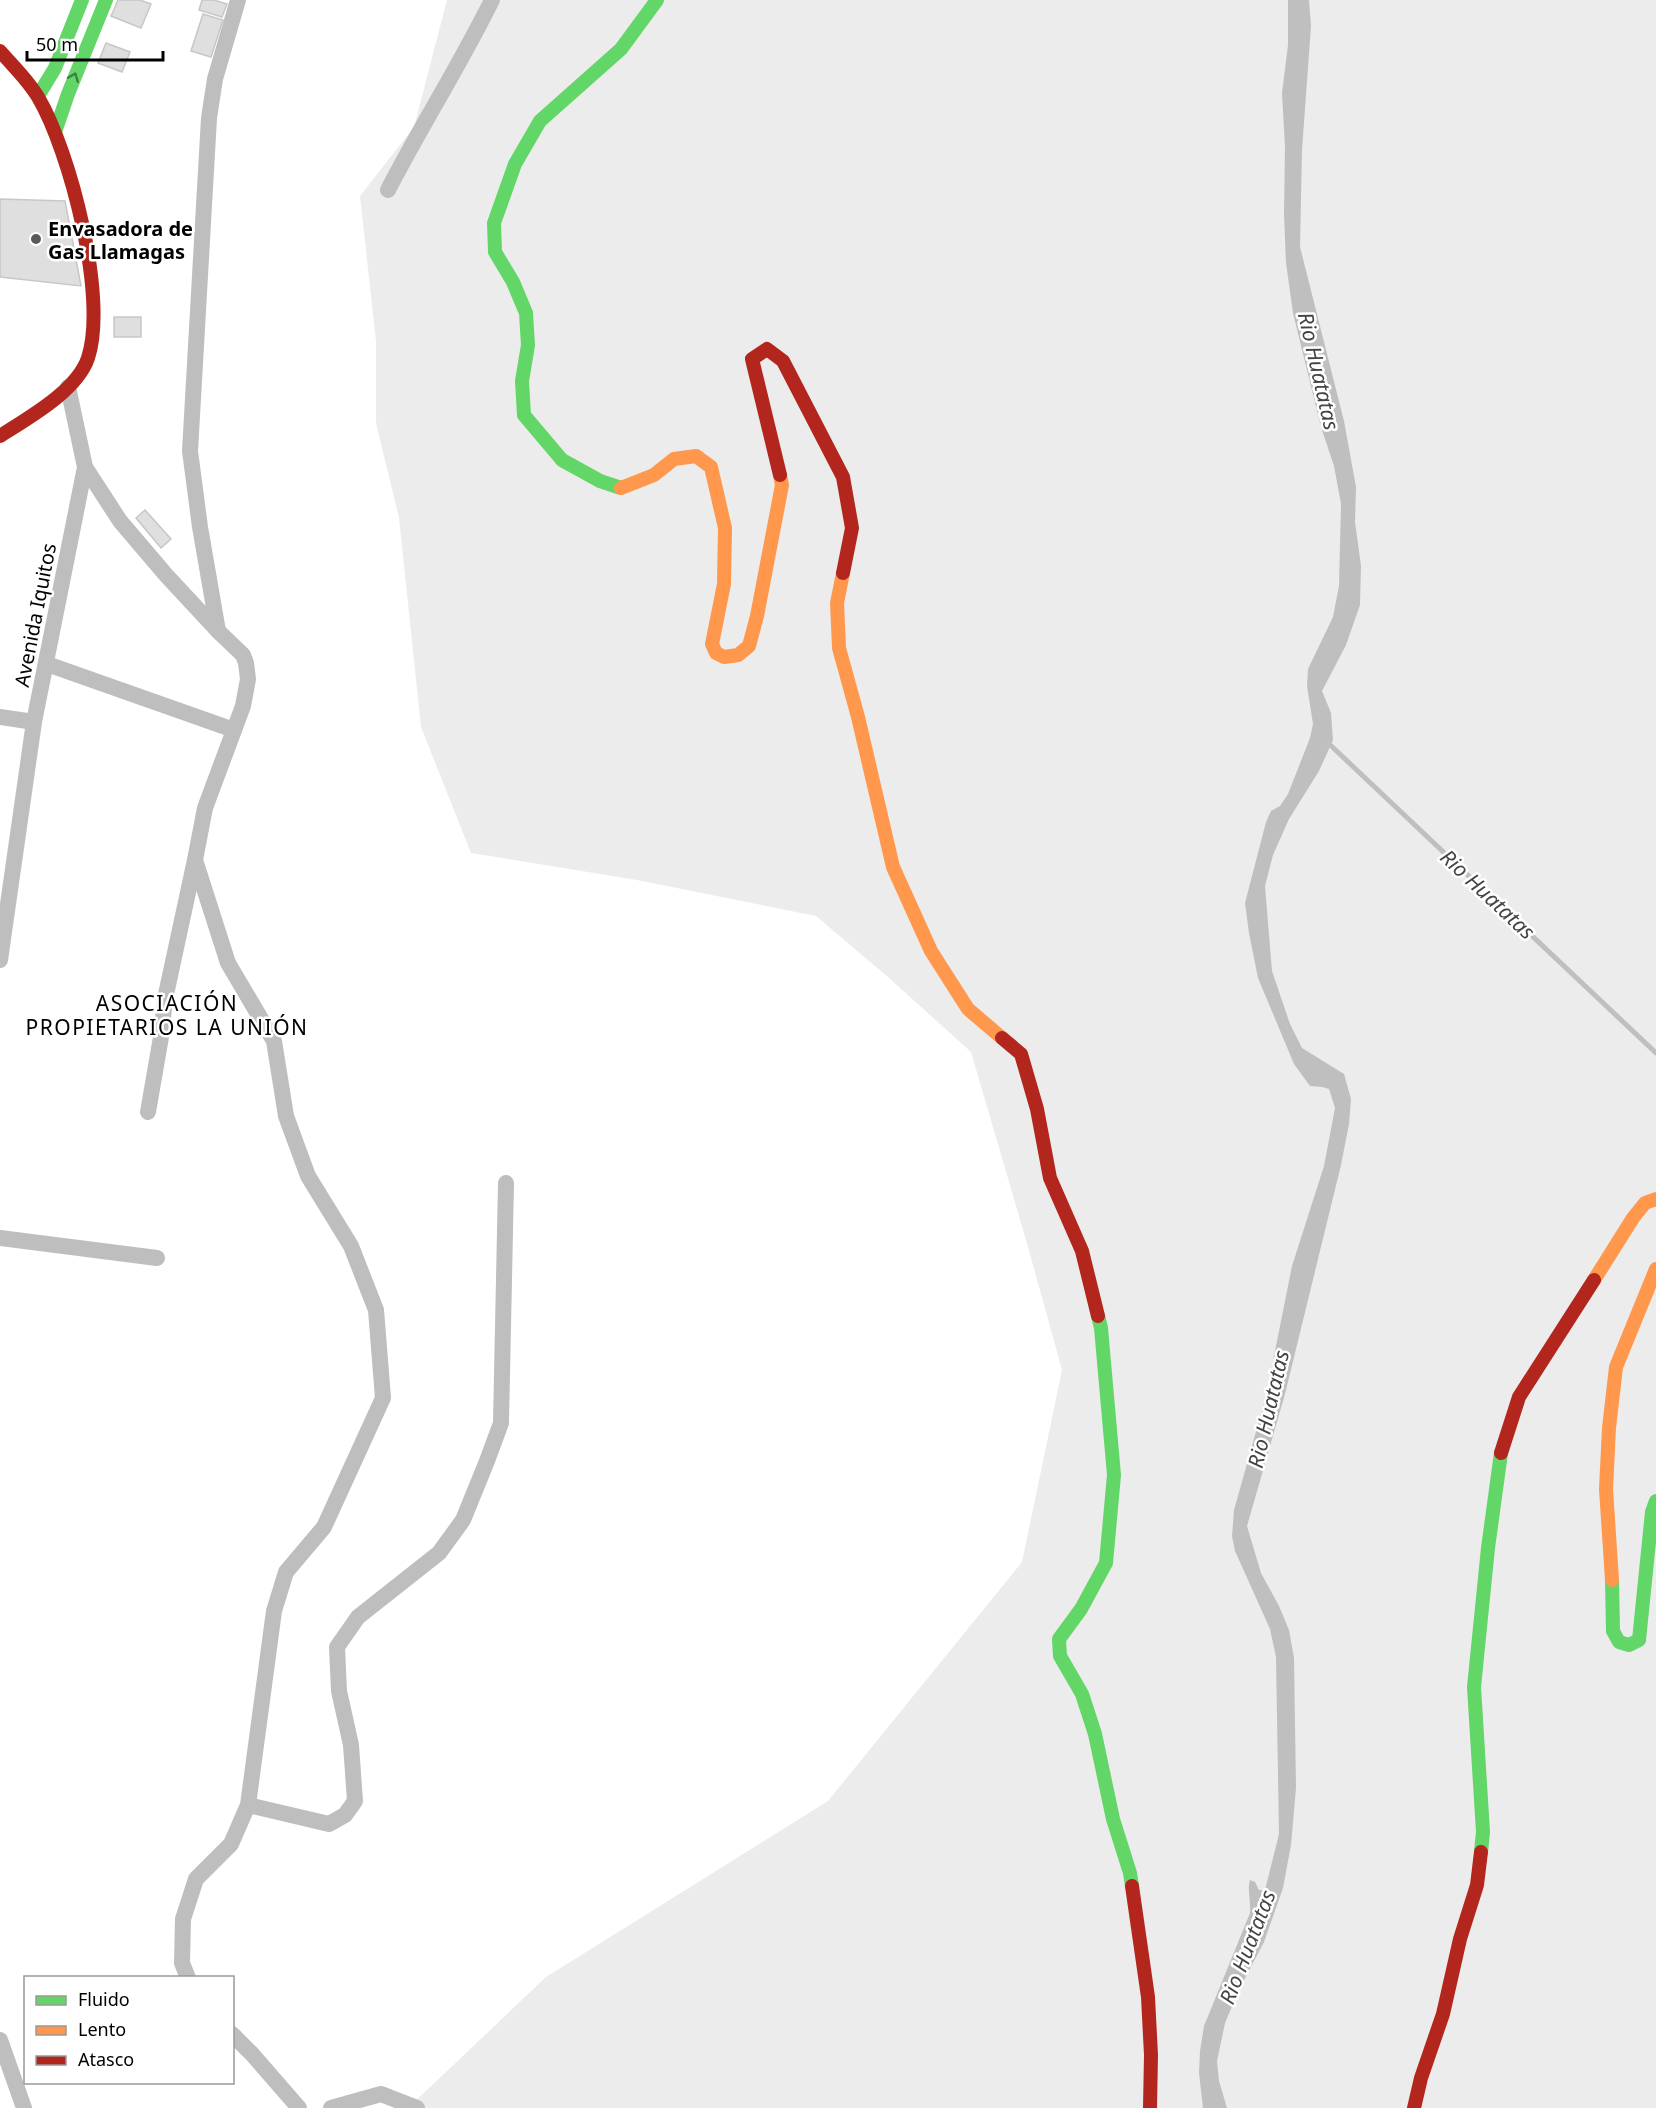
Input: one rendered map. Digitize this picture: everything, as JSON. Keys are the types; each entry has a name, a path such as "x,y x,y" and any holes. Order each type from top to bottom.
{"main road":[{"path":"38,96 55,68 82,0"},
{"path":"55,132 106,0"},
{"path":"657,0 621,49 540,121 515,164 494,223 495,252 513,282 526,313 528,345 522,381 524,415 562,460 600,481 622,488 654,475 674,459 696,456 711,467 725,528 723,585 712,644 716,654 724,657 738,655 749,646 757,616 782,485 752,359 767,349 783,361 843,477 852,528 837,603 838,648 858,717 892,867 931,951 968,1009 1021,1054 1037,1109 1050,1178 1082,1251 1101,1328 1114,1475 1106,1563 1081,1609 1059,1639 1060,1656 1082,1694 1095,1734 1113,1819 1130,1873 1148,1996 1151,2055 1150,2108"},
{"path":"0,51 38,96 55,132 80,206 95,310 87,358 68,387 34,414 0,436"},
{"path":"1414,2108 1421,2078 1443,2014 1460,1939 1477,1885 1483,1833 1474,1687 1492,1507 1501,1450 1519,1397 1633,1218 1646,1203 1656,1199"},
{"path":"1656,1269 1616,1367 1609,1428 1606,1489 1613,1599 1612,1631 1619,1642 1629,1645 1639,1640 1652,1512 1656,1501"}],"street":[{"path":"219,632 200,527 190,451 209,118 215,78 238,0"},
{"path":"388,190 492,0"},
{"name":"Avenida Iquitos","path":"0,960 34,722 85,467 68,387"},
{"path":"85,467 120,521 166,575 243,655 249,679 243,706 198,835 195,860 165,999 148,1112"},
{"path":"47,664 234,730"},
{"path":"0,717 34,722"},
{"path":"188,1976 182,1963 183,1919 196,1879 231,1844 248,1805 274,1611 286,1572 324,1527 383,1398 376,1310 351,1246 308,1176 286,1116 274,1041 228,963 195,860"},
{"path":"248,1805 329,1824 345,1815 355,1801 351,1745 339,1690 337,1647 358,1617 439,1554 463,1521 488,1461 501,1423 506,1183"},
{"path":"0,1238 157,1257"},
{"path":"234,2036 299,2108"},
{"path":"0,2040 24,2108"},
{"path":"331,2108 381,2094 417,2108"}],"shaded area":[{"path":"447,0 1656,0 1656,2108 408,2108 546,1977 828,1801 1022,1562 1062,1370 971,1052 889,978 816,916 637,880 471,853 421,727 399,518 376,423 376,341 360,196 414,127"}],"water":[{"path":"1288,0 1309,0 1311,26 1302,150 1300,247 1344,421 1356,487 1355,522 1361,566 1360,605 1346,645 1322,691 1331,713 1333,740 1319,771 1289,819 1273,855 1265,886 1272,971 1290,1024 1302,1048 1344,1074 1351,1099 1341,1165 1285,1394 1247,1526 1261,1573 1289,1630 1294,1658 1296,1788 1291,1845 1283,1888 1264,1942 1225,2023 1217,2061 1219,2081 1227,2108 1203,2108 1199,2073 1204,2026 1250,1913 1250,1880 1255,1882 1259,1890 1265,1890 1279,1834 1276,1657 1270,1629 1235,1551 1232,1536 1234,1510 1266,1396 1292,1266 1324,1166 1335,1108 1329,1089 1310,1086 1294,1064 1258,978 1245,903 1266,822 1271,811 1280,806 1288,794 1310,738 1313,724 1307,686 1308,669 1333,617 1339,586 1341,504 1334,466 1321,427 1293,313 1286,263 1282,93 1288,45"}],"building":[{"path":"118,0 140,0 151,4 141,28 111,16"},
{"path":"202,0 214,0 227,4 222,17 199,10"},
{"path":"203,14 223,20 211,57 191,51"},
{"path":"106,43 130,52 122,72 98,63"},
{"name":"Envasadora de Gas Llamagas","path":"0,199 65,201 81,286 0,277"},
{"path":"114,317 141,317 141,337 114,337"},
{"path":"145,510 171,539 161,548 136,518"}],"waterway":[{"name":"Rio Huatatas","path":"1326,741 1656,1053"}],"traffic: fast":[{"path":"38,96 55,68 82,0"},
{"path":"55,132 106,0"},
{"path":"621,488 600,481 562,460 524,415 522,381 528,345 526,313 513,282 495,252 494,223 515,164 540,121 621,49 657,0"},
{"path":"1098,1316 1114,1475 1106,1563 1081,1609 1059,1639 1060,1656 1082,1694 1095,1734 1113,1819 1132,1886"},
{"path":"1481,1852 1483,1832 1474,1687 1488,1548 1501,1453"},
{"path":"1612,1580 1613,1631 1619,1642 1629,1645 1639,1640 1652,1512 1656,1501"}],"traffic: slow":[{"path":"621,488 654,475 674,459 696,456 711,467 725,528 724,584 712,644 716,653 724,657 738,655 749,646 757,616 782,485 780,475"},
{"path":"843,573 837,603 839,648 858,717 893,867 931,951 968,1009 1002,1038"},
{"path":"1594,1280 1633,1218 1645,1203 1656,1199"},
{"path":"1612,1580 1606,1489 1609,1428 1616,1367 1656,1269"}],"traffic: jam":[{"path":"0,51 38,97 62,152 83,225 93,300 93,332 88,358 74,382 50,403 0,436"},
{"path":"780,475 752,359 767,349 783,361 843,477 852,528 843,573"},
{"path":"1002,1038 1021,1054 1037,1109 1050,1178 1082,1251 1098,1316"},
{"path":"1501,1453 1519,1397 1594,1280"},
{"path":"1414,2108 1421,2078 1443,2014 1460,1939 1477,1885 1481,1852"},
{"path":"1132,1886 1148,1997 1151,2055 1150,2108"}],"place":[{"name":"Envasadora de Gas Llamagas","path":"36,239"}],"district":[{"name":"ASOCIACIÓN PROPIETARIOS LA UNIÓN","path":"167,1015"}]}
